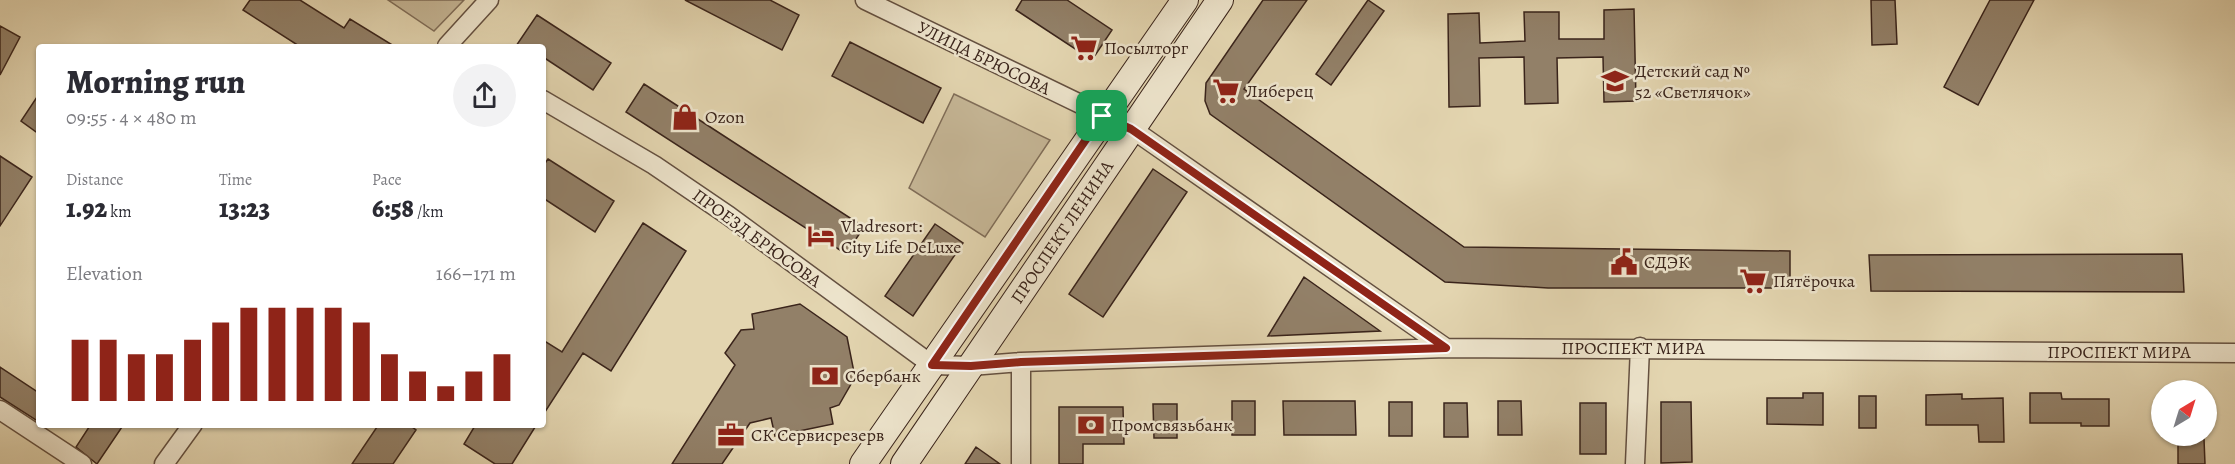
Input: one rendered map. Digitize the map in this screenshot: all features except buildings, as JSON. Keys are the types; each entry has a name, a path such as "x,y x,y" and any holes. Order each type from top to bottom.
{"main road":[{"name":"ПРОСПЕКТ ЛЕНИНА","path":"862,464 1102,116 1185,0"},
{"name":"ПРОСПЕКТ ЛЕНИНА","path":"904,464 1220,0"}],"street":[{"path":"452,44 489,0"},
{"name":"УЛИЦА БРЮСОВА","path":"865,0 1102,116"},
{"name":"ПРОЕЗД БРЮСОВА","path":"546,102 654,165 729,216 932,365"},
{"path":"1102,116 1131,129 1446,348"},
{"path":"1635,464 1640,347"},
{"name":"ПРОСПЕКТ МИРА","path":"971,366 1021,362 1446,348 1640,347 1824,351 2235,353"},
{"path":"1021,362 1021,464"},
{"path":"932,365 971,366"},
{"path":"0,410 82,464"},
{"path":"164,464 190,428"}],"shaded area":[{"path":"388,0 464,0 434,31"},
{"path":"954,94 1050,140 985,237 909,188"}],"place":[{"name":"Посылторг","path":"1084,48"},
{"name":"Детский сад № 52 «Светлячок»","path":"1615,81"},
{"name":"Либерец","path":"1226,91"},
{"name":"Ozon","path":"685,117"},
{"name":"Vladresort: City Life DeLuxe","path":"821,236"},
{"name":"СДЭК","path":"1624,262"},
{"name":"Пятёрочка","path":"1753,281"},
{"name":"Сбербанк","path":"825,376"},
{"name":"Промсвязьбанк","path":"1091,425"},
{"name":"СК Сервисрезерв","path":"731,435"}],"route":[{"path":"1102,116 1131,129 1446,348 1021,362 971,366 932,365 1102,116"}]}
